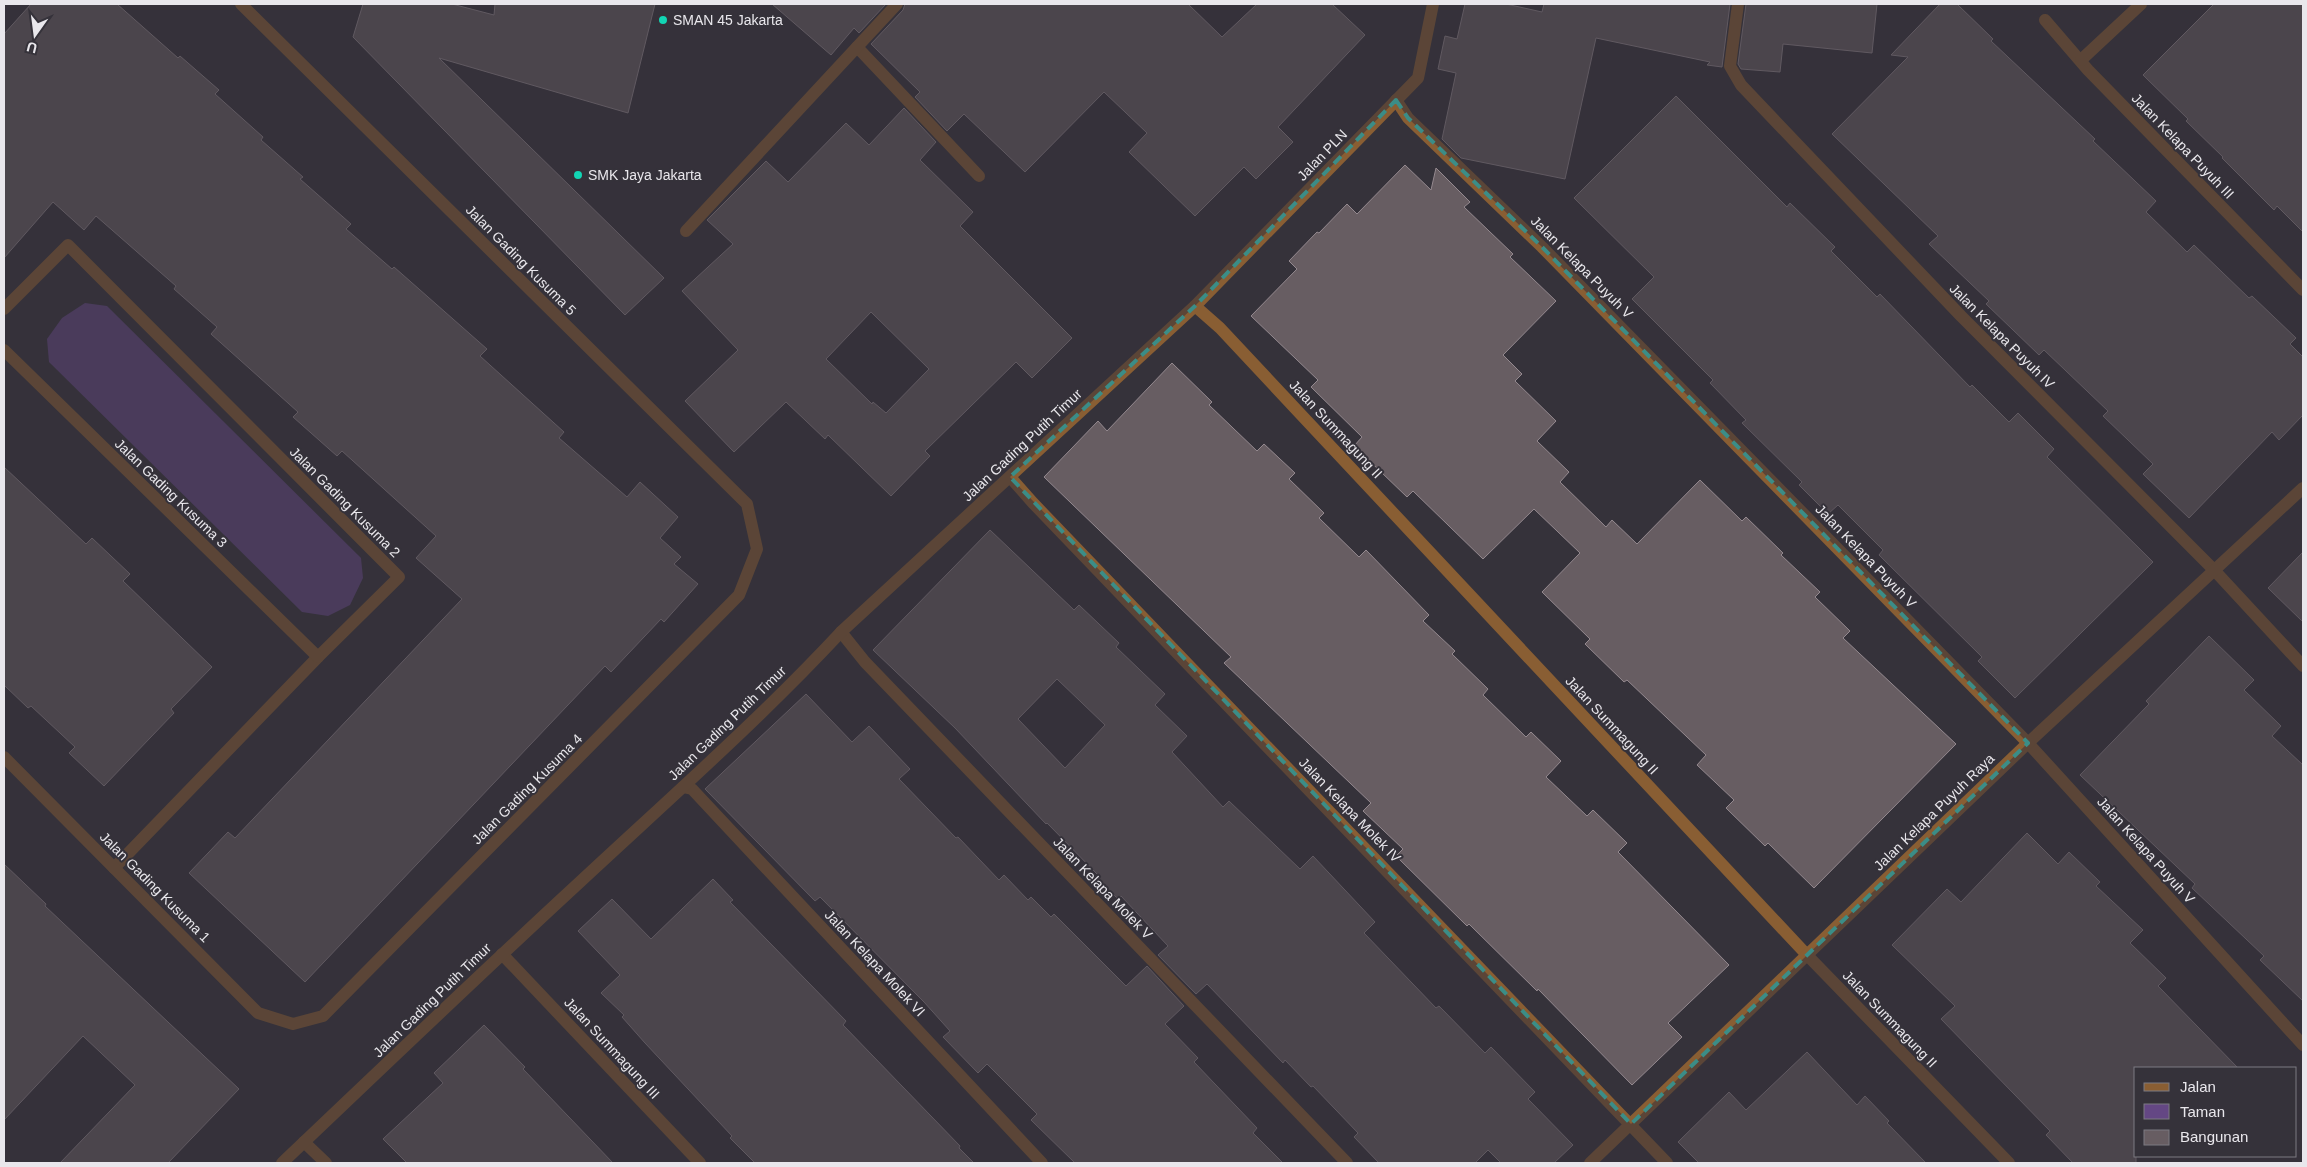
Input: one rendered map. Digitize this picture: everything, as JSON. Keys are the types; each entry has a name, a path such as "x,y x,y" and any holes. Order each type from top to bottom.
{"street":[{"name":"Jalan Gading Kusuma 5","path":"241,4 746,504 757,549"},
{"path":"686,231 897,4"},
{"name":"Jalan PLN","path":"1194,306 1418,78 1433,4"},
{"name":"Jalan Kelapa Puyuh IV","path":"1738,4 1730,66 1741,86 1961,316 2215,571 2303,666"},
{"path":"2081,60 2141,4"},
{"name":"Jalan Kelapa Puyuh III","path":"2045,20 2088,70 2303,290"},
{"path":"857,47 979,176"},
{"name":"Jalan Kelapa Puyuh V","path":"1396,100 1408,118 1542,247 2028,743 2303,1045"},
{"name":"Jalan Gading Kusuma 2","path":"4,309 68,245 399,577 318,657 114,868"},
{"name":"Jalan Gading Putih Timur","path":"282,1163 502,954 683,786 841,632 1194,306"},
{"name":"Jalan Summagung II","path":"1194,306 1236,345 1807,955 2009,1163"},
{"name":"Jalan Gading Kusuma 3","path":"4,350 318,657"},
{"name":"Jalan Kelapa Molek IV","path":"1010,476 1033,503 1668,1163"},
{"name":"Jalan Kelapa Puyuh Raya","path":"1590,1163 2028,743 2303,488"},
{"name":"Jalan Gading Kusuma 4","path":"293,1024 323,1016 739,595 757,549"},
{"name":"Jalan Kelapa Molek V","path":"841,632 865,662 1347,1163"},
{"name":"Jalan Gading Kusuma 1","path":"4,757 258,1013 293,1024"},
{"name":"Jalan Kelapa Molek VI","path":"683,786 692,789 1042,1163"},
{"name":"Jalan Summagung III","path":"502,954 700,1163"},
{"path":"304,1142 326,1163"}],"highlighted area":[{"path":"1396,100 1408,118 1542,247 2028,743 1631,1124 1010,477 1195,306"}],"green space":[{"path":"85,303 107,306 361,558 363,578 350,605 328,616 302,612 49,362 47,339 62,318"}],"building":[{"path":"31,4 117,4 178,58 180,56 219,90 215,94 263,137 261,140 303,177 300,179 351,224 346,229 392,269 394,267 487,349 480,356 564,432 559,438 627,497 640,482 678,517 660,538 681,557 674,564 698,584 664,622 661,619 611,672 605,666 305,982 189,873 228,832 235,838 462,599 416,558 436,536 342,451 337,456 293,417 298,412 211,334 217,327 174,289 176,286 96,216 84,230 53,202 4,258 4,34"},
{"name":"SMK Jaya Jakarta","path":"363,4 452,4 494,15 495,4 655,4 628,113 439,58 664,278 625,315 353,37"},
{"path":"772,4 886,4 859,33 854,28 831,55"},
{"path":"905,4 1188,4 1222,37 1257,4 1332,4 1365,35 1278,127 1293,142 1256,179 1244,167 1195,216 1129,152 1147,133 1104,92 1025,172 964,114 947,131 915,97 920,92 871,44 903,10"},
{"path":"1465,4 1506,4 1542,12 1544,4 1730,4 1722,67 1707,65 1710,62 1596,38 1565,179 1461,158 1442,139 1456,73 1438,69 1445,36 1457,39"},
{"path":"1746,4 1877,4 1872,53 1783,44 1780,72 1741,69 1738,64"},
{"path":"1940,4 1957,4 1993,39 1991,41 2095,139 2093,141 2156,201 2146,212 2187,252 2194,245 2249,298 2252,296 2296,338 2290,344 2303,357 2303,415 2279,440 2272,432 2189,518 2143,474 2153,464 2103,416 2108,411 2044,350 2039,355 1986,304 1989,301 1929,244 1938,236 1832,134 1908,57 1891,55"},
{"path":"2214,4 2303,4 2303,232 2277,206 2274,210 2186,121 2188,119 2143,75"},
{"path":"1676,96 1787,207 1790,203 1835,247 1831,251 1877,297 1880,294 1970,387 1972,385 2009,422 2018,413 2054,449 2047,457 2153,562 2015,698 1978,661 1982,657 1879,555 1883,550 1838,505 1828,514 1799,485 1802,482 1742,423 1746,420 1710,383 1713,380 1632,299 1654,277 1574,198"},
{"path":"904,108 936,142 920,160 973,212 960,226 1072,338 1032,378 1016,362 925,451 930,456 891,496 828,435 825,439 786,402 734,452 685,401 738,350 682,291 733,244 707,220 766,161 788,182 846,123 869,145","holes":["871,312 929,369 886,413 873,402 872,404 826,359"]},
{"path":"1405,165 1431,190 1436,168 1470,202 1464,207 1513,254 1510,257 1556,301 1503,355 1522,374 1515,381 1556,421 1537,441 1569,472 1560,482 1606,527 1612,520 1637,544 1700,480 1742,521 1746,517 1783,553 1781,555 1820,592 1815,597 1850,631 1843,638 1956,744 1814,888 1768,843 1765,846 1726,808 1734,800 1697,765 1706,755 1627,680 1624,682 1585,644 1590,639 1542,592 1580,553 1534,509 1483,559 1413,491 1407,497 1354,446 1362,437 1311,387 1318,380 1251,316 1297,269 1289,261 1317,232 1319,233 1347,204 1357,214"},
{"path":"1172,363 1212,402 1209,405 1257,451 1264,444 1295,473 1289,479 1324,513 1319,518 1359,557 1366,550 1429,615 1423,621 1455,651 1452,654 1488,689 1483,695 1526,737 1531,732 1561,761 1546,777 1587,816 1593,810 1627,843 1618,852 1729,965 1668,1023 1682,1037 1632,1085 1538,989 1537,991 1469,924 1467,926 1396,856 1403,849 1363,811 1371,803 1224,663 1231,657 1044,477 1098,421 1107,431"},
{"path":"4,467 86,544 92,538 130,574 123,581 212,667 171,709 174,713 104,786 69,753 75,747 31,706 28,708 4,685"},
{"path":"990,530 1074,610 1079,605 1119,643 1116,647 1165,694 1155,705 1187,736 1172,752 1223,807 1229,801 1300,869 1313,856 1375,922 1364,933 1436,1008 1439,1006 1485,1053 1491,1047 1535,1092 1528,1099 1573,1145 1554,1163 1501,1163 1488,1150 1475,1163 1379,1163 1354,1137 1358,1133 1313,1086 1311,1087 1285,1060 1283,1063 1207,984 1196,994 1158,955 1168,946 1121,896 1118,899 1096,877 1098,875 1046,824 955,728 873,650","holes":["1057,679 1105,725 1065,768 1018,719"]},
{"path":"2303,552 2303,622 2268,588"},
{"path":"2209,636 2254,680 2244,690 2281,726 2272,736 2303,765 2303,1001 2260,960 2264,956 2192,888 2195,884 2080,775 2149,704 2146,701"},
{"path":"806,694 852,742 869,726 910,769 899,779 956,838 958,837 999,880 1004,875 1028,900 1031,897 1051,917 1054,914 1126,986 1147,966 1184,1006 1165,1024 1198,1058 1194,1062 1257,1128 1253,1133 1283,1163 1075,1163 1031,1120 1037,1114 987,1064 978,1073 943,1037 950,1031 924,1002 820,897 815,901 705,789"},
{"path":"2027,833 2058,864 2069,852 2100,882 2096,886 2143,930 2130,943 2166,978 2158,986 2237,1067 2134,1067 2134,1157 2136,1157 2136,1163 2073,1163 2046,1135 2050,1131 1941,1019 1955,1006 1892,945 1947,889 1961,902"},
{"path":"4,864 46,904 45,906 239,1089 168,1163 60,1163 135,1085 83,1036 4,1120"},
{"path":"713,879 733,900 730,902 846,1021 843,1025 960,1146 959,1148 974,1163 755,1163 730,1138 732,1136 645,1043 622,1017 624,1015 601,993 620,975 578,931 612,899 651,939"},
{"path":"484,1025 525,1067 523,1069 613,1163 407,1163 383,1139 443,1083 434,1073"},
{"path":"1807,1052 1857,1105 1865,1096 1889,1121 1887,1123 1926,1163 1699,1163 1678,1142 1729,1092 1746,1110"}],"place":[{"name":"SMAN 45 Jakarta","path":"663,20"},
{"name":"SMK Jaya Jakarta","path":"578,175"}]}
